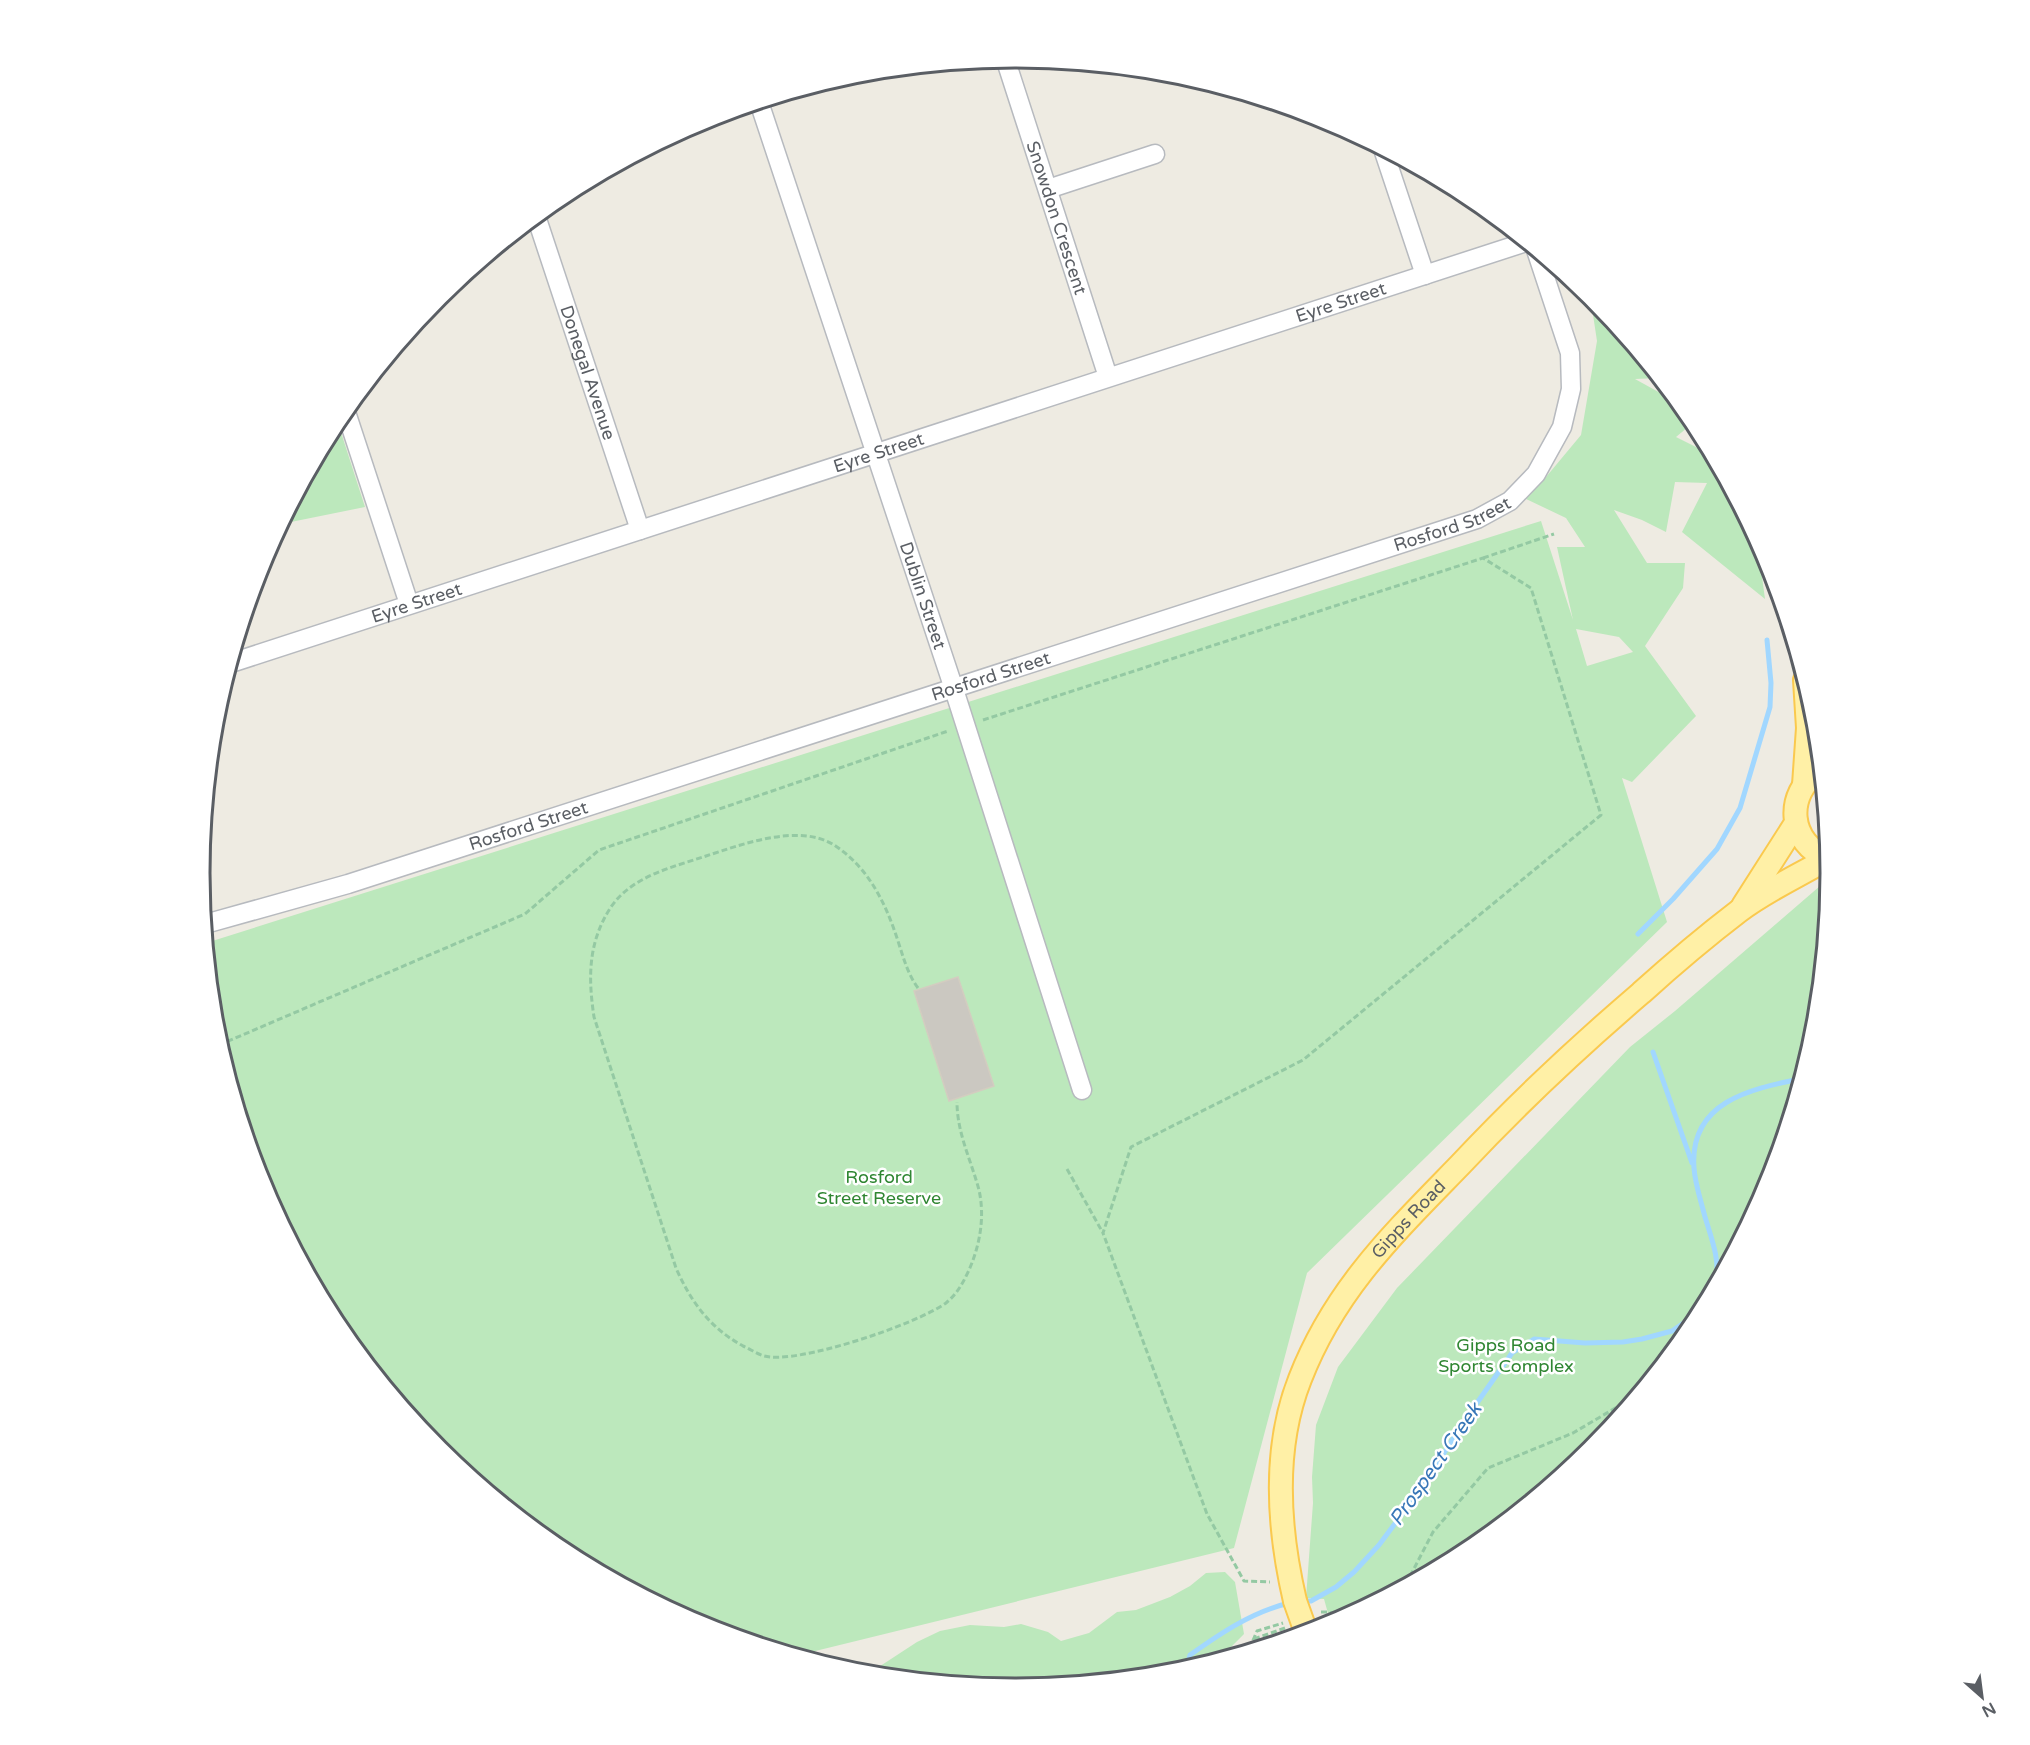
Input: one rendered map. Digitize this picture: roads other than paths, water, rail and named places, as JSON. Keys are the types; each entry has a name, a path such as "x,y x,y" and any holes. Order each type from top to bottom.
{"main road":[{"path":"1809,742 1812,777 1798,796 1795,809 1796,824 1803,839 1819,854"},
{"name":"Gipps Road","path":"1740,910 1796,824"},
{"name":"Gipps Road","path":"1303,1624 1295,1601 1280,1578 1283,1543 1280,1486 1283,1452 1299,1380 1324,1327 1363,1267 1513,1110 1579,1046 1740,910 1820,864"}],"street":[{"name":"Snowdon Crescent","path":"1008,68 1108,377"},
{"name":"Dublin Street","path":"761,108 966,726 1082,1090"},
{"path":"1048,189 1155,154"},
{"path":"1386,159 1425,275"},
{"name":"Donegal Avenue","path":"539,224 640,530"},
{"name":"Eyre Street","path":"238,661 874,452 1518,245"},
{"name":"Rosford Street","path":"212,922 348,884 1477,519 1510,501 1536,474 1562,427 1571,388 1570,353 1540,262"},
{"path":"349,421 409,604"}],"waterway":[{"path":"1638,934 1673,899 1717,849 1740,808 1770,707 1771,683 1767,640"},
{"path":"1653,1052 1692,1163"},
{"name":"Prospect Creek","path":"1717,1266 1715,1250 1698,1193 1694,1168 1695,1146 1701,1128 1712,1113 1726,1102 1743,1094 1793,1081"},
{"name":"Prospect Creek","path":"1301,1601 1311,1601 1336,1587 1354,1572 1379,1545 1423,1486 1512,1353 1534,1339 1585,1343 1623,1342 1672,1331 1680,1325"},
{"name":"Prospect Creek","path":"1189,1658 1190,1655 1225,1631 1262,1612 1289,1603"}],"park label":[{"name":"Rosford Street Reserve","path":"879,1187"},
{"name":"Gipps Road Sports Complex","path":"1506,1355"}]}
